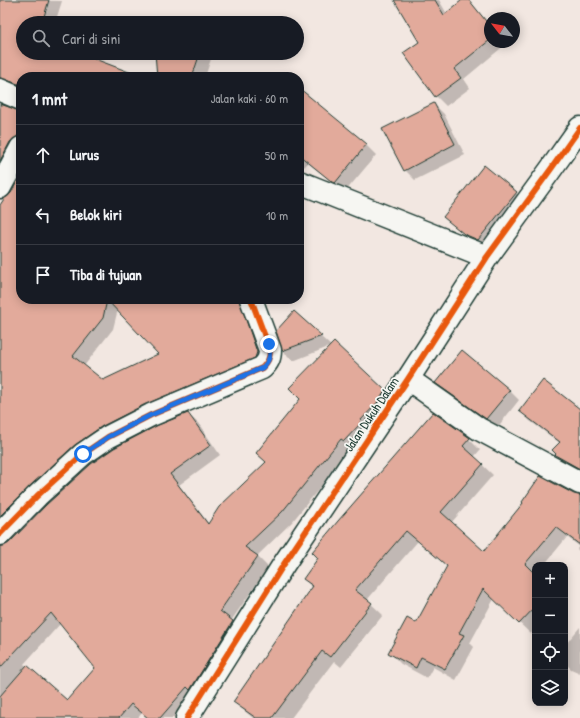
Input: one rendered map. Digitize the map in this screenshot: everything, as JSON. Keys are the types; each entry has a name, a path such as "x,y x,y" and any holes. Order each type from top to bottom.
{"street":[{"path":"0,90 16,97"},
{"name":"Jalan Dukuh Dalam","path":"188,718 284,564 408,380 487,257 580,128"},
{"path":"0,187 16,157"},
{"path":"304,184 487,257"},
{"path":"0,534 37,496 83,454 108,437 151,415 262,368 267,364 270,358 270,350 253,304"},
{"path":"408,380 479,429 580,483"}],"building":[{"path":"0,0 49,0 44,16 16,16 16,60 97,60 129,72 16,72 16,83 0,78"},
{"path":"394,0 435,0 444,15 462,0 469,0 484,19 484,45 454,69 461,78 435,97 403,53 419,42"},
{"path":"156,60 198,60 194,72 157,72"},
{"path":"304,92 367,144 335,183 304,159"},
{"path":"434,103 455,144 404,171 382,129"},
{"path":"0,104 16,109 16,138 10,142 0,161"},
{"path":"484,165 517,192 478,240 464,234 443,217"},
{"path":"16,184 16,304 106,304 103,318 73,356 103,380 158,354 111,304 241,304 257,352 255,358 146,404 101,427 75,445 0,516 0,205 11,193"},
{"path":"294,311 322,336 282,351 276,331"},
{"path":"334,342 385,390 377,403 360,421 361,423 344,441 341,439 282,512 245,547 258,556 220,611 233,621 190,690 187,687 160,718 148,718 131,704 119,718 0,718 0,696 27,665 67,700 95,668 51,613 0,668 0,546 4,546 9,543 46,505 91,464 114,448 156,426 188,413 211,445 170,474 208,524 219,507 266,462 256,453 300,399 289,388"},
{"path":"462,350 510,390 486,419 435,383"},
{"path":"543,380 580,409 580,469 555,455 556,454 552,450 560,442 519,411"},
{"path":"433,412 470,438 463,446 483,464 441,512 484,551 523,503 522,502 540,476 574,494 580,495 580,545 556,527 525,564 532,571 532,610 519,624 483,589 459,633 464,635 445,669 421,657 416,668 388,653 407,618 416,623 447,566 406,531 355,590 372,603 330,657 322,651 272,718 256,718 233,702 313,586 303,579 318,558 312,552"}],"cycle path":[{"path":"187,718 284,564 408,379 487,257 580,128"},
{"path":"0,534 37,496 83,454 108,437 151,415 262,368 268,360 270,350 253,304"}],"route":[{"path":"83,454 108,437 151,415 234,378 262,368 267,364 270,358 269,344"}]}
